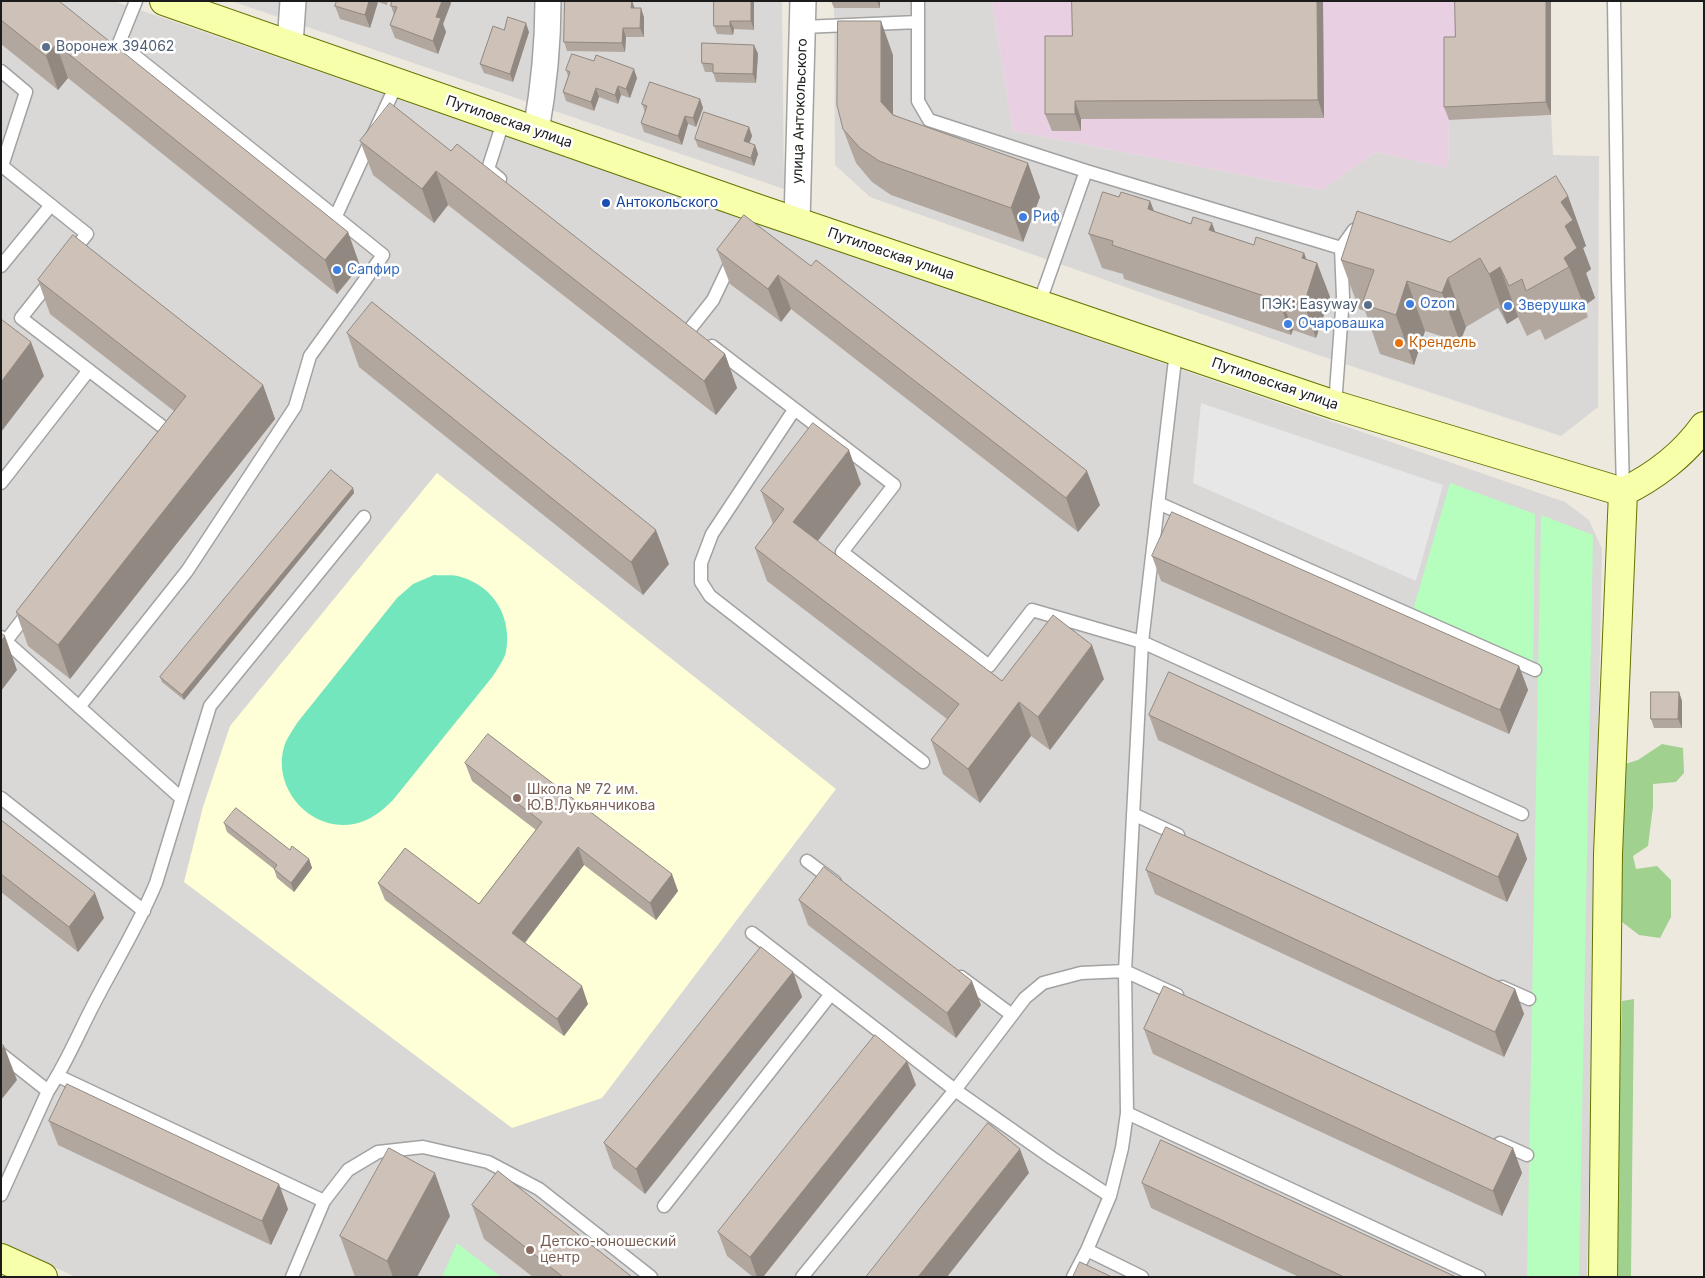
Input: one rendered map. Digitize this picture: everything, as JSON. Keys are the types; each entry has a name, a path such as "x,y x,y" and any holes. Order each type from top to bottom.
{"street":[{"name":"Путиловская улица","path":"164,1 504,119 753,215 797,221 1335,405 1623,492"},
{"path":"290,45 293,1"},
{"path":"536,131 544,85 548,1"},
{"name":"улица Антокольского","path":"797,221 803,1"},
{"path":"1603,1277 1608,854 1623,492 1642,483 1660,470 1704,426"},
{"path":"1,1258 43,1277"}],"lane":[{"path":"79,707 192,563 295,407 310,356 383,255 119,43 136,1"},
{"path":"918,1 918,101 929,120 1086,171 1341,248"},
{"path":"1614,1 1623,492"},
{"path":"803,27 918,22"},
{"path":"1,71 26,92 2,166 87,234 21,318 168,431 156,447"},
{"path":"335,218 397,83"},
{"path":"504,119 488,169 511,188"},
{"path":"1040,304 1086,171"},
{"path":"1,266 51,205"},
{"path":"1335,405 1343,296 1341,248 1354,230 1366,223"},
{"path":"738,247 713,300 694,332 894,485 842,552 989,666 1032,610 1142,642 1522,814"},
{"path":"1073,1277 1087,1250 1110,1196 1122,1148 1127,1113 1125,971 1142,642 1176,350"},
{"path":"1,483 89,370"},
{"path":"794,410 712,534 701,563 701,582 710,596 923,762"},
{"path":"1158,502 1534,670"},
{"path":"1,1195 48,1091 58,1076 98,996 144,911 156,883 210,706 364,517"},
{"path":"36,602 4,639 181,798"},
{"path":"1,798 144,911"},
{"path":"1133,814 1187,840"},
{"path":"807,861 846,890"},
{"path":"752,933 955,1090 1110,1196"},
{"path":"949,968 1012,1015"},
{"path":"802,1277 955,1090 1025,998 1043,983 1080,973 1125,971 1188,1000"},
{"path":"1493,982 1529,999"},
{"path":"664,1206 831,994"},
{"path":"1,1054 48,1091"},
{"path":"58,1076 324,1202"},
{"path":"1127,1113 1479,1277"},
{"path":"1491,1139 1527,1155"},
{"path":"292,1277 324,1202 348,1170 378,1152 423,1147 488,1162 539,1189 651,1277"},
{"path":"1087,1250 1142,1277"}],"shaded area":[{"path":"1,1 114,1 1565,502 1589,520 1602,549 1587,1277 76,1277 1,1243"},
{"path":"231,1 782,1 784,189"},
{"path":"834,1 992,1 1013,131 1322,190 1376,152 1448,168 1449,120 1551,115 1553,155 1599,156 1598,407 1561,436 1318,355 870,197 835,165"},
{"path":"992,1 1551,1 1551,115 1449,120 1448,168 1376,152 1322,190 1013,131"},
{"path":"1201,403 1443,485 1416,581 1193,483"},
{"name":"Школа № 72 им. Ю.В.Лукьянчикова","path":"437,473 836,789 602,1098 512,1128 184,882 203,807 230,726"}],"green space":[{"path":"1450,483 1535,514 1533,663 1413,610"},
{"path":"1541,515 1593,535 1579,1277 1527,1277"},
{"path":"434,575 461,577 483,588 492,596 499,606 506,627 507,639 504,658 493,676 385,808 360,823 338,825 323,821 310,814 298,804 290,792 284,778 282,763 286,741 297,723 397,598 413,584"},
{"path":"1662,744 1683,748 1684,773 1676,782 1653,784 1653,807 1648,846 1633,856 1636,869 1657,866 1671,880 1671,917 1660,938 1639,935 1622,922 1622,765 1638,760"},
{"path":"1634,999 1631,1277 1615,1277 1622,1001"},
{"path":"457,1243 501,1277 442,1277"}],"building":[{"path":"1,1 59,1 348,232 325,260 56,44 46,56 1,20"},
{"path":"337,1 369,1 365,15 335,6"},
{"path":"392,1 442,1 436,17 441,18 433,41 390,25 397,7 391,6"},
{"path":"565,1 632,1 631,8 641,8 640,28 623,28 622,43 564,42"},
{"path":"714,1 751,1 751,21 730,21 730,26 714,26"},
{"path":"1072,1 1317,1 1318,100 1075,101 1075,114 1045,114 1045,36 1072,36"},
{"path":"1455,1 1546,1 1546,102 1444,107 1444,37 1455,37"},
{"path":"508,17 526,23 510,74 480,64 493,26 504,30"},
{"path":"838,21 881,21 881,102 893,115 1028,163 1011,208 879,161 860,148 843,129 837,105"},
{"path":"702,43 754,45 753,74 713,73 713,64 702,63"},
{"path":"572,54 594,61 596,55 634,69 626,89 618,86 615,95 596,88 591,102 563,92 570,72 566,70"},
{"path":"650,82 700,99 693,118 685,116 678,136 641,123 647,106 642,104"},
{"path":"390,103 451,151 457,144 725,354 704,381 436,171 422,189 360,141"},
{"path":"704,112 749,127 744,141 755,145 751,158 695,139"},
{"path":"1556,176 1568,196 1561,202 1573,220 1565,226 1577,248 1564,258 1569,267 1526,291 1522,279 1509,286 1500,267 1489,274 1480,258 1448,278 1442,293 1407,281 1396,315 1362,304 1374,270 1341,260 1357,211 1450,242"},
{"path":"1103,192 1119,197 1121,192 1150,201 1148,209 1191,224 1193,217 1212,223 1209,230 1254,245 1256,237 1304,253 1302,258 1317,263 1304,304 1280,296 1279,301 1112,245 1113,241 1089,234"},
{"path":"744,215 811,266 816,260 1087,471 1066,498 778,275 768,289 717,250"},
{"path":"73,235 263,385 58,645 16,612 186,396 38,280"},
{"path":"372,302 656,530 631,562 347,333"},
{"path":"1,319 31,342 1,382"},
{"path":"813,423 849,450 793,522 1002,681 1053,615 1092,645 1038,717 1019,702 968,769 931,740 959,704 755,548 784,509 761,491"},
{"path":"331,470 353,488 182,695 160,677"},
{"path":"1172,512 1519,666 1500,710 1152,556"},
{"path":"1,633 5,636 1,641"},
{"path":"1169,672 1518,834 1498,877 1149,715"},
{"path":"1651,692 1679,692 1678,719 1651,719"},
{"path":"488,734 672,874 650,903 578,847 512,933 582,986 557,1019 378,883 405,848 479,904 542,822 465,763"},
{"path":"236,808 290,850 292,846 309,859 291,883 274,869 277,865 224,823"},
{"path":"1,820 95,893 69,927 1,874"},
{"path":"1166,827 1515,989 1495,1032 1146,870"},
{"path":"824,867 972,981 947,1013 799,900"},
{"path":"761,947 793,972 636,1169 604,1143"},
{"path":"1164,986 1513,1148 1493,1191 1144,1029"},
{"path":"875,1035 907,1061 750,1257 718,1232"},
{"path":"67,1084 279,1184 262,1221 49,1121"},
{"path":"988,1123 1020,1149 918,1277 866,1277"},
{"path":"1161,1140 1456,1277 1344,1277 1142,1183"},
{"path":"389,1148 435,1173 387,1261 340,1236"},
{"path":"498,1171 632,1277 563,1277 472,1205"},
{"path":"1080,1262 1112,1277 1073,1277"}],"place":[{"name":"Воронеж 394062","path":"46,47"},
{"name":"Антокольского","path":"606,203"},
{"name":"Риф","path":"1023,217"},
{"name":"Сапфир","path":"337,270"},
{"name":"Ozon","path":"1410,304"},
{"name":"ПЭК: Easyway","path":"1368,305"},
{"name":"Зверушка","path":"1508,306"},
{"name":"Очаровашка","path":"1288,324"},
{"name":"Крендель","path":"1399,343"},
{"name":"Школа № 72 им. Ю.В.Лукьянчикова","path":"517,798"},
{"name":"Детско-юношеский центр","path":"530,1250"}]}
